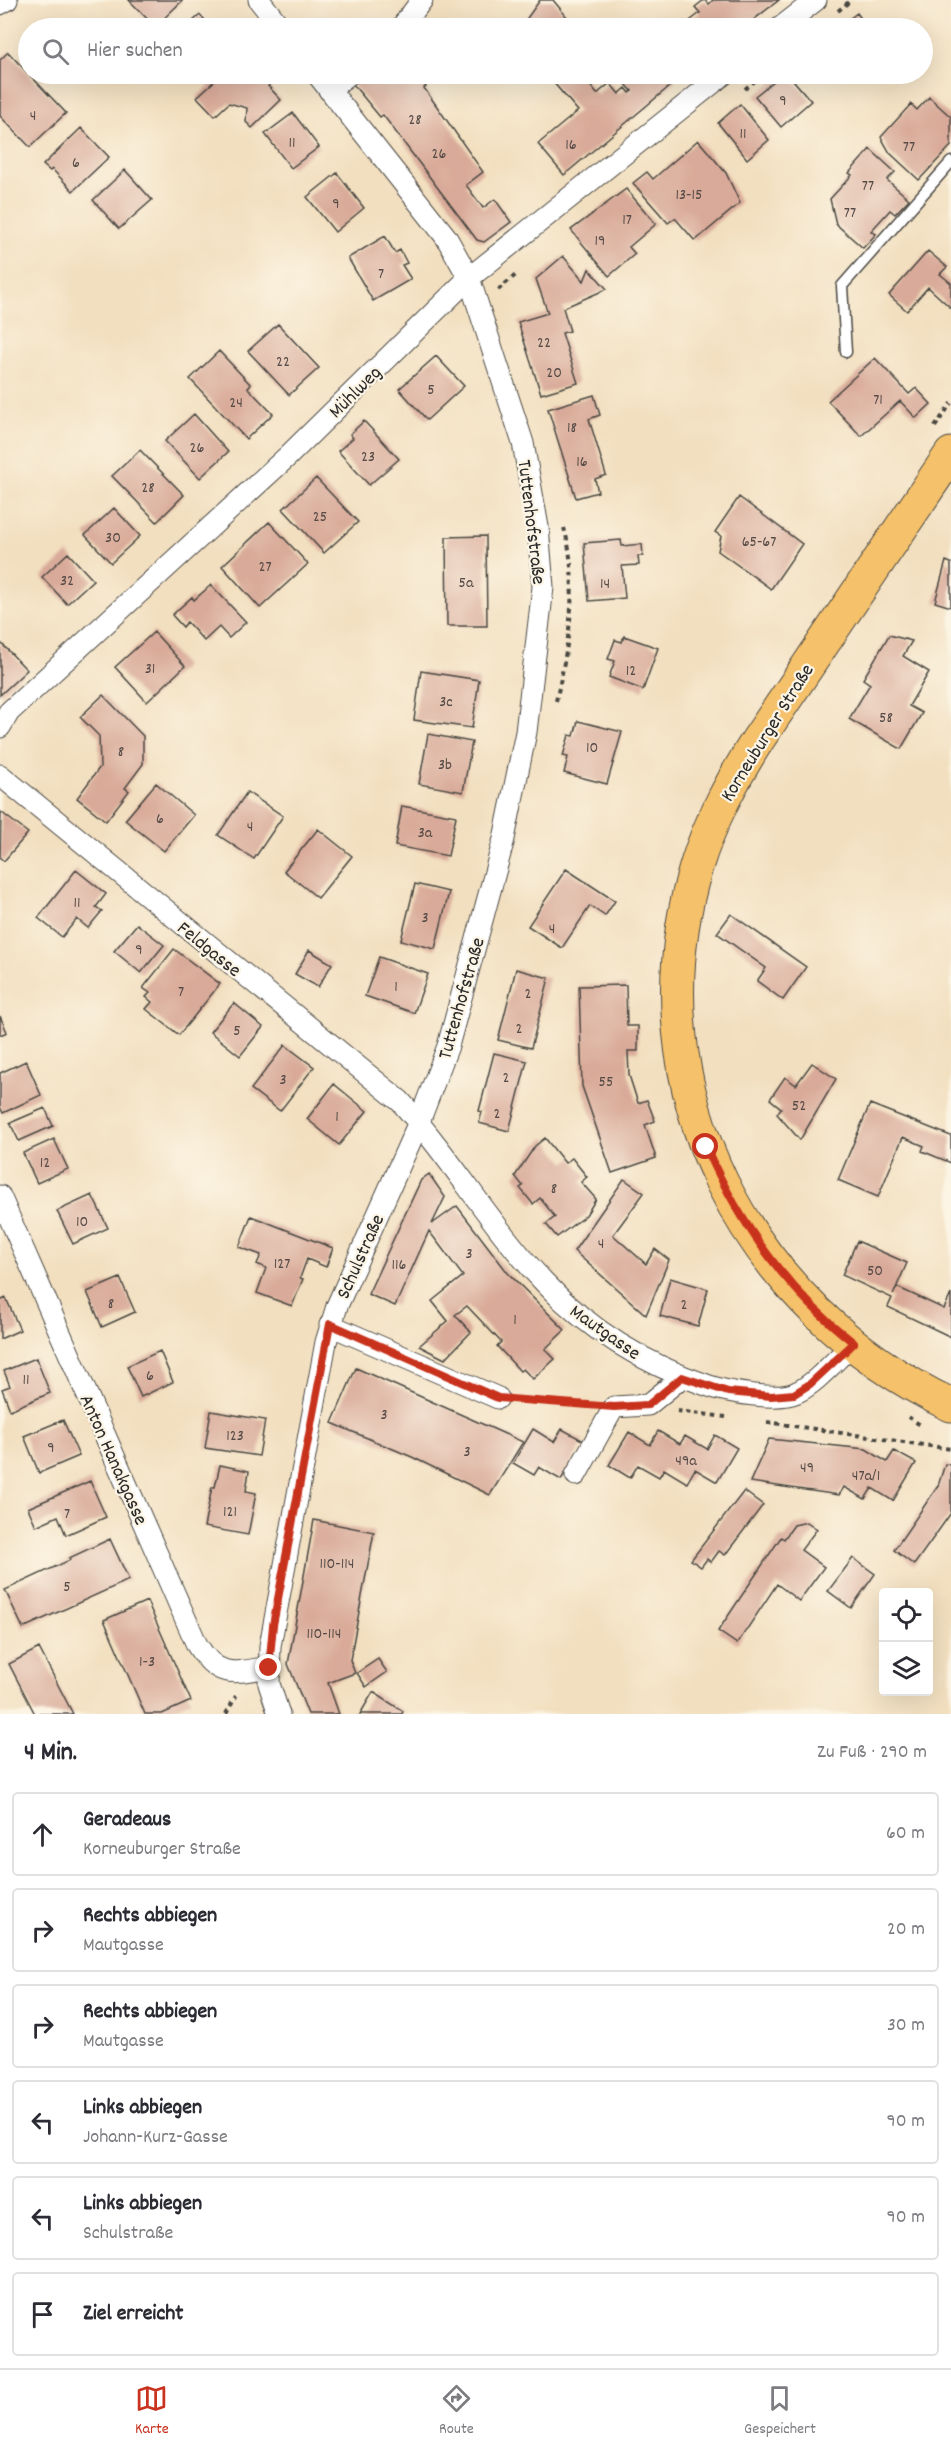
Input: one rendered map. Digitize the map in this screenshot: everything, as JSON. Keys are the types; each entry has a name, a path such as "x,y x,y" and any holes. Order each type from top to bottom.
{"main road":[{"name":"Korneuburger Straße","path":"941,1418 918,1388 854,1343 816,1311 785,1278 747,1227 717,1172 697,1122 684,1072 678,1012 679,959 688,901 696,867 728,788 942,442"}],"street":[{"path":"0,4 7,0"},
{"path":"259,0 273,18"},
{"path":"409,18 423,0"},
{"path":"793,18 816,0"},
{"name":"Tuttenhofstraße","path":"325,84 446,237 469,278 523,443 538,526 543,587 526,732 504,839 448,1046 419,1122"},
{"name":"Mühlweg","path":"0,727 9,712 288,456 469,278 712,84"},
{"name":"Feldgasse","path":"0,774 197,938 400,1101 419,1122"},
{"name":"Schulstraße","path":"279,1714 269,1684 273,1625 330,1324 419,1122"},
{"name":"Mautgasse","path":"419,1122 520,1255 560,1298 594,1327 626,1349 682,1377 728,1392 771,1396 794,1394 810,1384 854,1343"},
{"name":"Anton Hanakgasse","path":"0,1196 197,1645 207,1661 219,1670 234,1672 269,1668"},
{"path":"330,1324 498,1398"},
{"path":"576,1475 614,1407 648,1405 682,1377"}],"lane":[{"path":"846,352 843,286 951,162"}],"path":[{"path":"942,442 951,403"},
{"path":"498,1398 614,1407"},
{"path":"906,1415 913,1421 941,1418"}],"building":[{"path":"129,0 183,0 164,18 146,18"},
{"path":"540,0 553,0 568,18 527,18"},
{"path":"704,0 709,4 713,0 779,0 756,18 694,18 700,13 695,7"},
{"path":"857,13 861,18 850,18"},
{"path":"8,52 18,63 18,84 38,84 66,113 30,147 0,116 0,60"},
{"path":"211,84 270,84 268,86 281,100 252,128 246,122 247,108 229,103 215,116 197,97"},
{"path":"353,84 424,84 426,87 424,88 483,172 466,185 483,208 495,199 511,222 484,242 477,240 383,115 380,117"},
{"path":"555,84 589,84 597,94 611,84 619,94 626,88 630,93 632,91 626,84 672,84 564,175 538,144 578,111"},
{"path":"770,84 797,84 811,101 781,127 755,96"},
{"path":"929,97 951,117 951,146 919,180 890,153 881,137 911,104 917,110"},
{"path":"740,104 769,140 747,159 718,123"},
{"path":"293,113 319,147 291,168 265,134"},
{"path":"81,128 109,157 73,191 52,169 50,171 43,165"},
{"path":"698,140 726,173 740,203 695,241 675,218 668,223 633,183 647,172 653,179"},
{"path":"870,149 895,172 887,180 909,199 895,214 890,210 871,231 876,234 863,248 836,224 830,199 852,175 849,173"},
{"path":"125,170 152,200 119,229 93,200"},
{"path":"337,173 364,208 335,232 307,197"},
{"path":"626,189 656,224 629,247 635,254 609,276 571,230"},
{"path":"385,236 395,253 400,250 407,263 402,265 411,279 373,301 348,258"},
{"path":"928,251 947,267 940,274 951,283 951,308 928,287 907,311 889,295"},
{"path":"563,256 584,281 589,269 607,289 563,308 570,331 562,333 578,383 541,394 518,322 548,313 536,279"},
{"path":"278,324 319,368 289,395 248,351"},
{"path":"219,351 251,385 248,388 273,414 246,439 190,379"},
{"path":"436,356 464,386 427,420 399,389"},
{"path":"875,358 909,394 916,388 931,404 916,418 900,401 861,436 828,401"},
{"path":"594,395 600,415 589,419 606,475 595,479 598,492 576,498 548,409"},
{"path":"194,414 228,452 200,478 165,441"},
{"path":"364,421 399,459 369,485 338,451 353,438 350,434"},
{"path":"140,450 184,495 157,522 112,476"},
{"path":"316,478 358,522 324,553 283,509"},
{"path":"739,497 802,544 771,589 718,551 721,536 715,532"},
{"path":"114,508 140,536 111,563 85,535"},
{"path":"269,522 308,564 260,608 222,566"},
{"path":"486,536 487,626 447,626 446,537"},
{"path":"621,540 622,546 642,544 643,556 638,556 639,565 622,566 625,598 589,601 584,543"},
{"path":"68,553 93,580 67,604 42,577"},
{"path":"946,561 951,563 951,607 935,602"},
{"path":"211,585 246,622 229,638 219,627 204,641 187,622 183,627 172,615 192,597 194,600"},
{"path":"154,632 185,666 147,702 115,667"},
{"path":"889,635 912,641 903,656 929,672 909,706 922,713 901,749 849,719 870,684 863,679"},
{"path":"624,636 658,648 643,690 609,677 615,661 608,659 615,640 622,642"},
{"path":"0,642 27,670 0,695"},
{"path":"421,671 479,680 472,728 414,720"},
{"path":"103,695 143,736 143,764 125,788 129,791 106,821 77,798 100,767 99,736 80,717"},
{"path":"578,721 622,732 607,784 564,773 568,757 563,756 569,735 574,736"},
{"path":"428,734 472,742 463,792 419,784"},
{"path":"156,783 194,815 164,851 125,820"},
{"path":"247,792 283,816 254,859 218,835"},
{"path":"402,806 456,816 448,856 395,846"},
{"path":"1,812 28,833 4,861 0,858"},
{"path":"318,829 352,856 318,898 284,871"},
{"path":"566,869 615,901 605,916 590,906 562,948 528,926"},
{"path":"76,870 106,894 96,907 102,911 88,928 77,919 62,937 38,918"},
{"path":"415,884 449,892 435,949 401,940"},
{"path":"731,914 806,967 783,1000 757,981 766,968 717,933"},
{"path":"137,924 164,945 141,973 114,951"},
{"path":"174,949 220,984 179,1035 146,1009 152,1002 146,997 150,993 143,988"},
{"path":"309,950 332,964 318,987 295,974"},
{"path":"379,957 428,974 414,1013 365,996"},
{"path":"516,969 549,978 531,1048 498,1040"},
{"path":"626,985 627,1026 638,1026 638,1051 628,1051 629,1075 638,1103 647,1100 655,1121 645,1125 656,1158 612,1173 582,1086 579,986"},
{"path":"234,1003 263,1027 240,1056 210,1032"},
{"path":"0,1016 7,1032 0,1035"},
{"path":"285,1045 314,1067 280,1111 251,1089"},
{"path":"494,1053 527,1061 509,1131 479,1123 482,1112 479,1111"},
{"path":"26,1061 41,1095 3,1113 0,1107 0,1073"},
{"path":"812,1063 836,1079 800,1140 777,1114 781,1108 770,1099 785,1077 796,1085"},
{"path":"334,1084 367,1111 339,1145 307,1119"},
{"path":"870,1104 951,1136 951,1163 922,1151 924,1146 903,1137 878,1197 838,1180"},
{"path":"45,1108 53,1126 19,1141 10,1123"},
{"path":"545,1138 565,1163 572,1158 587,1177 581,1182 596,1199 586,1215 557,1237 546,1224 555,1217 540,1198 533,1204 520,1188 523,1186 515,1176 535,1146"},
{"path":"54,1139 68,1169 37,1183 23,1153"},
{"path":"429,1174 445,1197 432,1224 457,1206 508,1273 565,1330 545,1349 555,1359 533,1379 523,1369 520,1371 497,1346 501,1342 467,1306 455,1315 471,1332 445,1359 419,1346 448,1321 432,1301 463,1276 429,1231 395,1306 368,1294 421,1180"},
{"path":"624,1179 644,1193 613,1235 646,1264 655,1249 669,1260 646,1315 574,1251"},
{"path":"92,1195 108,1228 73,1244 57,1211"},
{"path":"251,1216 333,1248 326,1267 307,1259 300,1278 303,1279 292,1306 257,1293 266,1268 257,1264 261,1255 239,1247"},
{"path":"857,1241 907,1263 893,1295 897,1287 944,1309 951,1294 951,1337 888,1307 892,1298 842,1275"},
{"path":"120,1278 135,1312 102,1327 87,1292"},
{"path":"670,1278 708,1289 698,1326 660,1316"},
{"path":"6,1298 20,1330 0,1339 0,1301"},
{"path":"160,1351 173,1382 141,1397 127,1366"},
{"path":"36,1358 50,1393 10,1410 2,1389 10,1386 4,1371"},
{"path":"356,1368 523,1442 490,1495 412,1457 332,1423"},
{"path":"211,1411 265,1420 259,1456 205,1448"},
{"path":"63,1420 79,1456 39,1473 24,1436"},
{"path":"533,1429 554,1442 562,1429 584,1441 561,1480 539,1467 534,1475 513,1463"},
{"path":"658,1431 680,1444 685,1436 707,1449 715,1435 737,1448 717,1482 695,1469 687,1483 664,1469 659,1477 638,1465 630,1478 609,1465 629,1432 650,1445"},
{"path":"769,1439 866,1449 887,1462 894,1451 916,1463 893,1501 872,1488 865,1499 844,1487 839,1495 750,1482"},
{"path":"945,1464 951,1465 951,1513 914,1565 894,1550 938,1486"},
{"path":"220,1465 249,1471 246,1491 256,1493 248,1535 204,1527 212,1487 215,1487"},
{"path":"90,1481 106,1517 66,1535 58,1516 36,1526 28,1508"},
{"path":"744,1491 763,1505 725,1555 719,1551 711,1562 707,1559 701,1567 691,1560"},
{"path":"314,1520 374,1532 350,1660 355,1673 328,1683 339,1714 308,1714 288,1664"},
{"path":"807,1522 817,1529 801,1550 824,1567 799,1601 777,1584 737,1644 718,1631 781,1537 784,1539 794,1525"},
{"path":"110,1539 129,1580 23,1628 5,1590"},
{"path":"853,1558 875,1574 851,1608 828,1591"},
{"path":"147,1601 191,1701 162,1714 145,1714 104,1620"},
{"path":"39,1648 73,1714 35,1714 9,1664"},
{"path":"378,1659 387,1672 366,1687 357,1673"},
{"path":"373,1692 403,1711 402,1714 360,1714"}],"route":[{"path":"269,1668 273,1625 330,1324 498,1398 614,1407 648,1405 682,1377 728,1392 771,1396 794,1394 810,1384 854,1343 816,1311 765,1253 731,1200 706,1147"}]}
